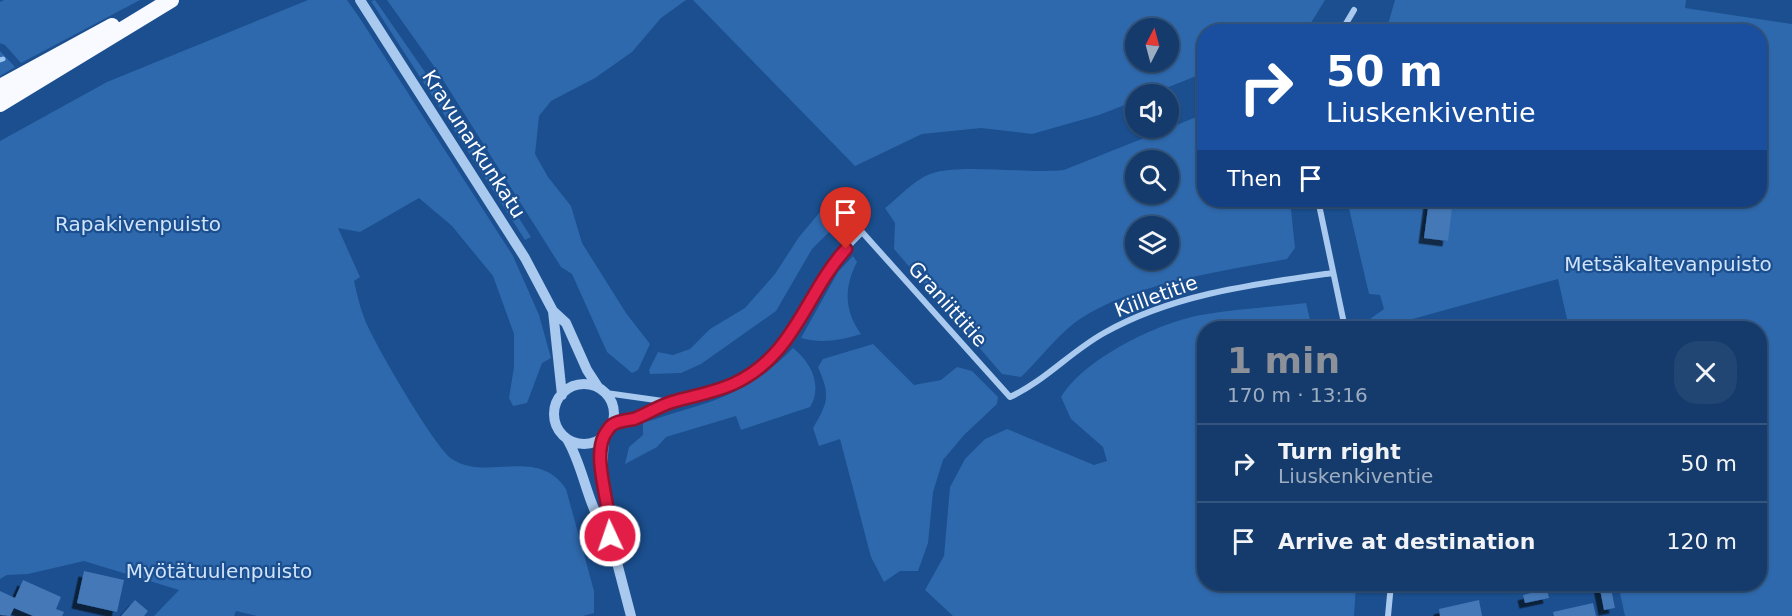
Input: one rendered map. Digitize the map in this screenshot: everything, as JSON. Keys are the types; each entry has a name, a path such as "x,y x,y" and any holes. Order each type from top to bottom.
{"highway":[{"path":"0,87 85,39 164,0"},
{"path":"0,104 171,0"}],"street":[{"name":"Kravunarkunkatu","path":"360,0 520,249 553,311 566,323 587,370 602,390"},
{"path":"1346,24 1354,10"},
{"path":"1319,207 1343,321"},
{"name":"Graniittitie","path":"670,402 728,386 758,368 790,335 807,311 831,266 862,232 1010,397"},
{"name":"Kiilletitie","path":"1010,397 1033,387 1102,333 1137,316 1207,294 1333,273"},
{"name":"Kravunarkunkatu","path":"553,311 562,394"},
{"path":"610,536 599,523 578,458 555,419 557,402 562,394 579,384 670,402"},
{"path":"602,390 614,408 612,424 604,436 602,474 611,520 610,536 631,616"},
{"path":"612,424 636,418 670,402"},
{"path":"566,437 585,443 604,436"},
{"path":"1388,616 1390,591"}],"green space":[{"path":"4,0 140,0 21,63 5,45 0,43 0,2"},
{"path":"308,0 347,0 359,17 513,256 539,315 551,358 542,363 527,403 513,406 509,398 514,367 514,334 493,276 452,226 419,198 360,232 338,228 360,277 354,281 365,320 419,416 432,436 452,459 466,465 480,467 541,469 554,476 566,489 594,591 594,613 583,616 257,616 236,611 234,616 154,616 179,590 84,561 28,574 7,575 0,579 0,141 107,82"},
{"path":"375,0 434,85 531,237 525,240 371,1"},
{"path":"387,0 686,0 661,18 632,52 595,78 551,101 539,116 535,154 548,177 571,206 582,243 626,313 650,344 638,370 632,373 607,352 572,274 561,267 438,72"},
{"path":"693,0 1325,0 1310,24 1197,24 1197,76 1176,84 1125,84 1125,105 1099,115 1032,134 981,128 922,134 855,166"},
{"name":"Metsäkaltevanpuisto","path":"1395,0 1686,0 1685,8 1792,24 1792,616 1625,616 1620,591 1767,591 1767,321 1567,321 1558,279 1405,321 1371,321 1370,319 1384,309 1380,295 1369,294 1349,207 1426,207 1421,235 1424,238 1447,241 1452,207 1767,207 1767,24 1388,24"},
{"path":"0,51 15,67 0,76"},
{"path":"1197,117 1197,207 1291,207 1295,248 1287,259 1180,280 1126,296 1072,325 1021,377 1002,374 894,249 895,223 885,208 918,180 930,174 958,169 1064,170 1144,138 1179,138 1179,124"},
{"path":"833,203 846,215 812,249 776,311 701,364 681,373 650,374 649,370 658,352 673,355 690,349 710,329 745,308 775,274 799,237 825,206"},
{"path":"853,256 857,262 850,281 848,299 851,317 861,334 816,341 801,338 838,272"},
{"path":"1306,303 1310,321 1197,321 1197,591 1356,591 1354,616 953,616 925,590 944,556 950,487 965,459 985,439 1007,429 1094,465 1107,461 1103,447 1071,419 1061,397 1072,383 1104,356 1143,334 1183,319 1227,311"},
{"path":"873,344 914,385 941,380 957,367 972,371 998,397 997,404 964,435 943,460 933,492 928,543 918,571 900,571 884,582 871,557 840,439 819,446 813,428 826,398 825,385 818,367 823,359"},
{"path":"793,348 805,360 813,375 815,391 810,407 741,430 736,416 666,437 657,447 625,464 629,447 643,435 643,423 706,403 740,389 757,379"}],"building":[{"path":"1428,207 1452,207 1448,241 1424,238"},
{"path":"84,571 124,580 117,612 77,603"},
{"path":"23,580 61,597 56,609 64,612 62,616 33,616 14,608 10,616 0,615 0,591 15,598"},
{"path":"1547,591 1549,598 1525,603 1523,595"},
{"path":"1600,591 1611,591 1615,608 1604,610"},
{"path":"135,600 148,611 144,616 121,616"},
{"path":"1479,600 1482,616 1440,616 1439,609"},
{"path":"1593,603 1596,616 1554,616 1553,612"}],"route":[{"path":"610,536 611,520 602,474 602,455 604,436 612,424 636,418 670,402 700,396 735,383 758,368 790,335 807,311 831,266 846,249"}],"park label":[{"name":"Rapakivenpuisto","path":"138,224"},
{"name":"Myötätuulenpuisto","path":"219,571"}]}
